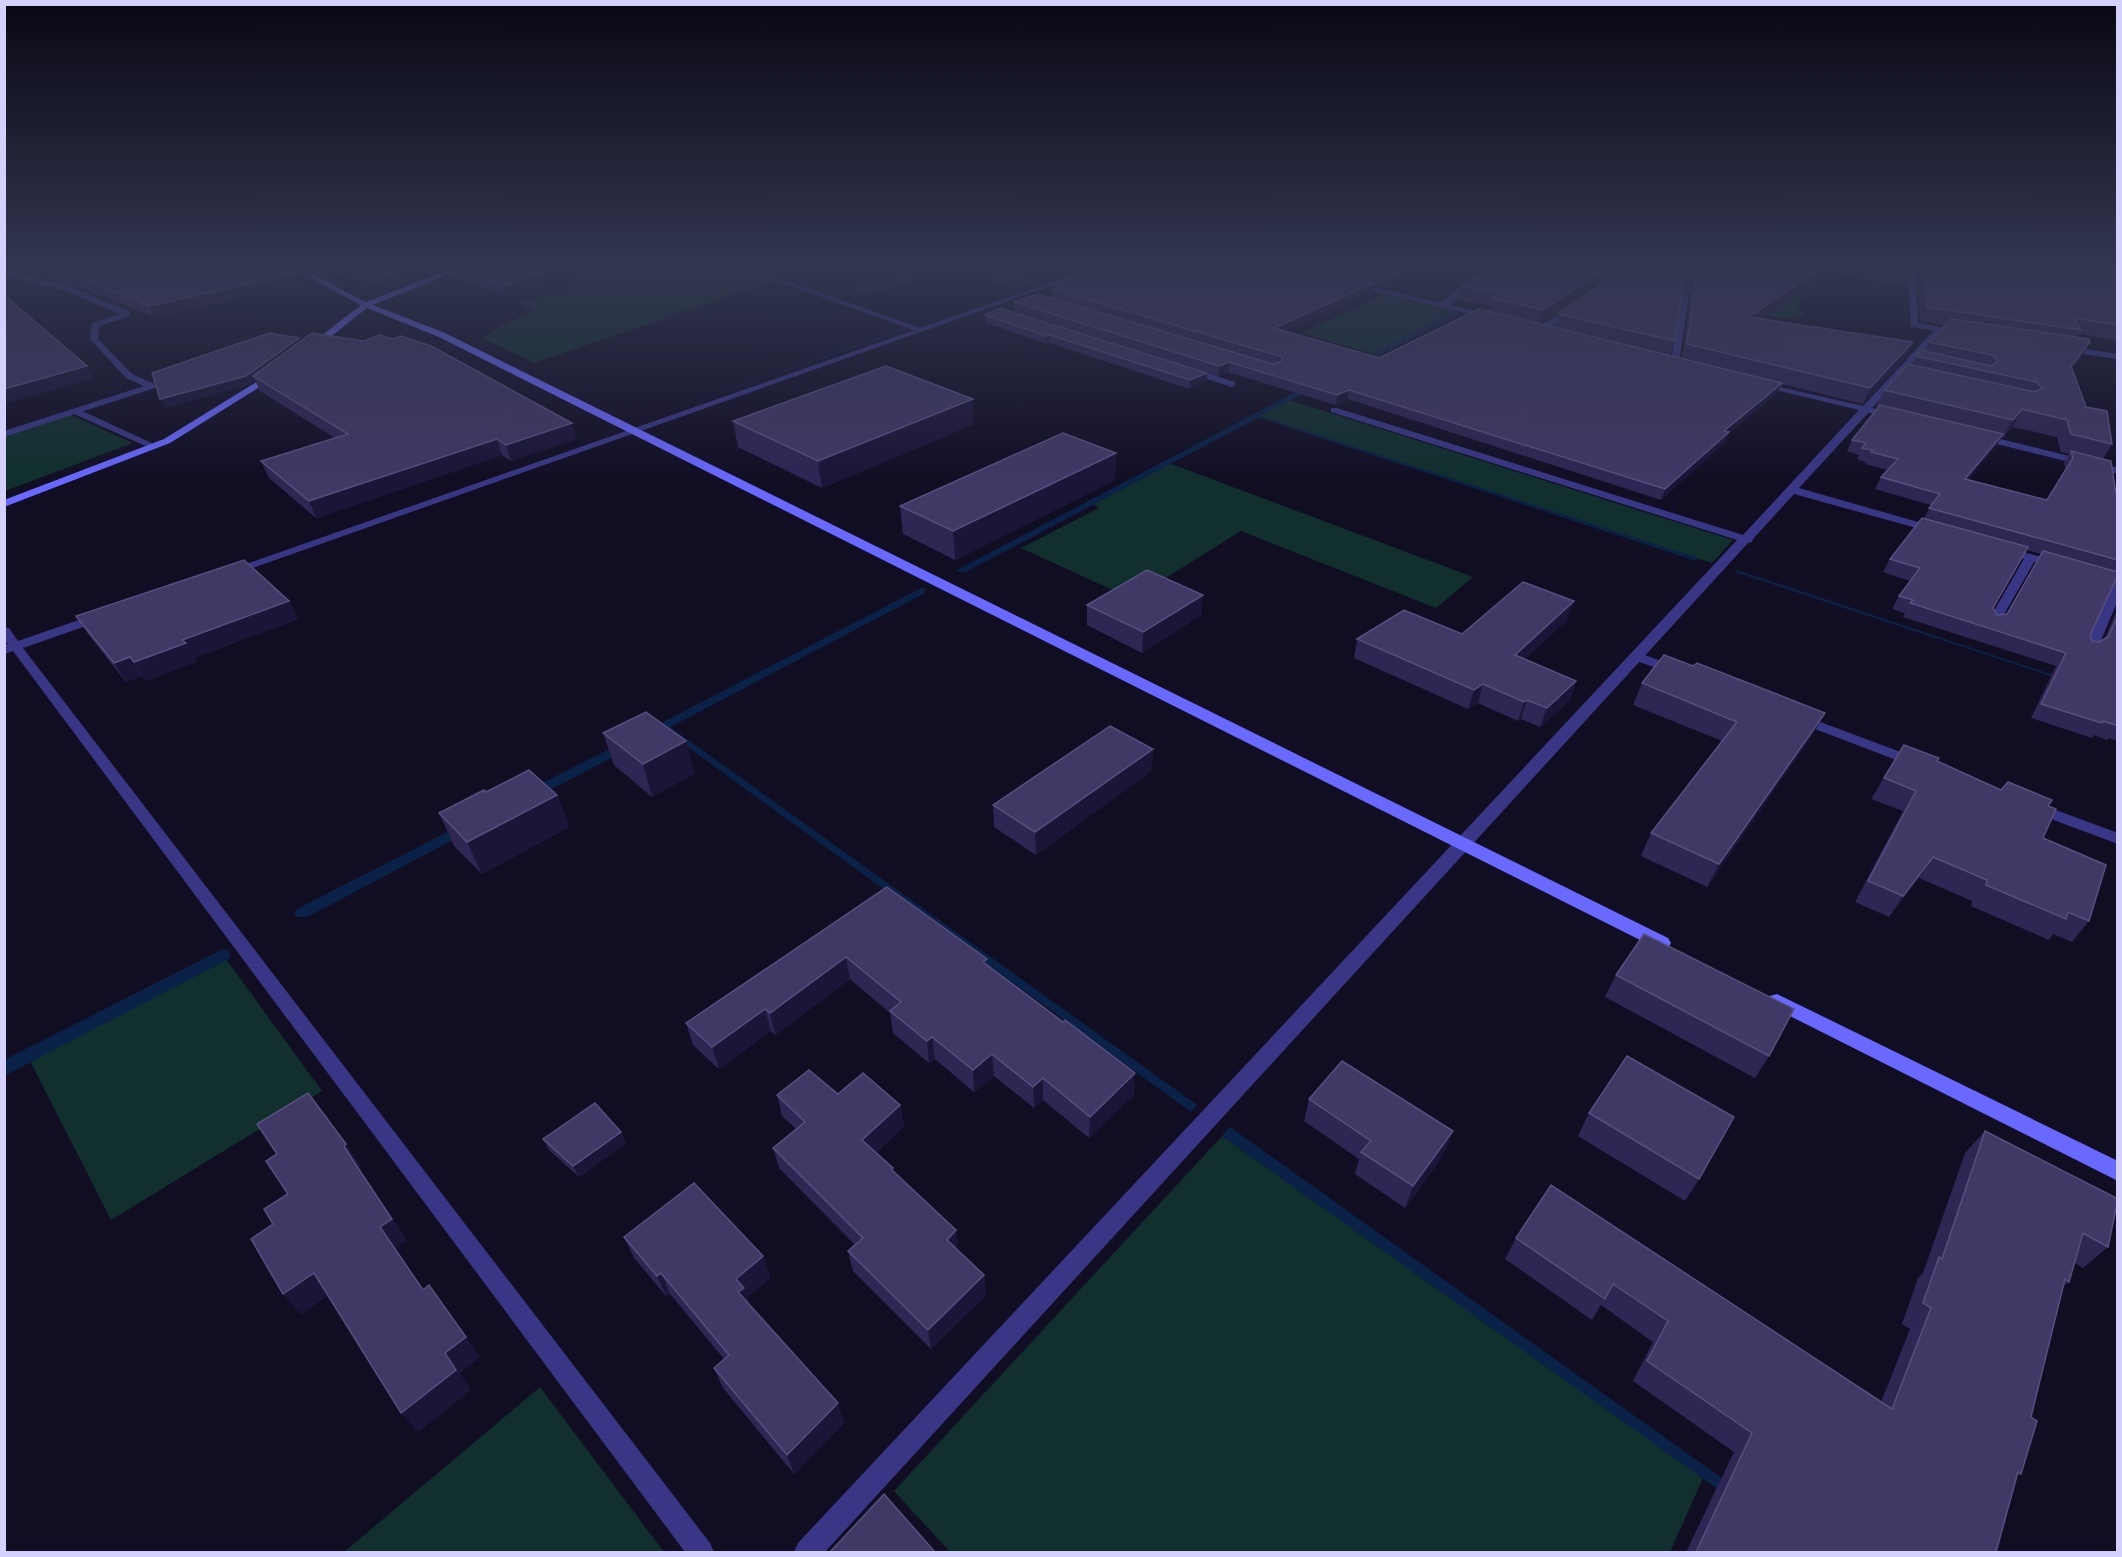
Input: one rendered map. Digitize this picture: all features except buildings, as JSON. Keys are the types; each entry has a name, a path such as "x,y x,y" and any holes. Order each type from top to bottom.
{"street":[{"path":"4,434 152,386 129,376 109,357 94,339 94,336"},
{"path":"303,354 327,336"},
{"path":"443,336 1675,950"},
{"path":"218,576 906,336"},
{"path":"1675,363 1679,336"},
{"path":"807,1552 1462,844 1748,540 1935,336"},
{"path":"2058,348 2118,357"},
{"path":"1664,360 1686,366"},
{"path":"1911,361 1921,363"},
{"path":"1176,366 1232,384"},
{"path":"4,504 153,446 200,423 284,368"},
{"path":"1898,375 1910,378"},
{"path":"1754,382 1889,415"},
{"path":"1334,410 1748,540"},
{"path":"75,411 153,446"},
{"path":"1969,435 2118,471"},
{"path":"1793,490 1952,535"},
{"path":"1997,548 2063,566"},
{"path":"1993,623 2031,557"},
{"path":"2090,650 2114,582"},
{"path":"106,615 8,642 701,1552"},
{"path":"1639,657 1695,678"},
{"path":"1784,712 1928,767"},
{"path":"2017,801 2118,839"},
{"path":"1760,992 2118,1172"}],"green space":[{"path":"486,336 614,336 534,363 482,338"},
{"path":"1310,336 1408,336 1373,354"},
{"path":"1289,400 1733,540 1712,563 1259,416"},
{"path":"71,415 133,443 5,491 5,436"},
{"path":"1169,463 1473,577 1436,608 1241,531 1132,599 1021,548 1099,508 1091,503"},
{"path":"223,955 322,1091 111,1220 28,1057"},
{"path":"1222,1136 1703,1478 1670,1552 950,1552 894,1491"},
{"path":"540,1387 664,1552 344,1552"}],"water":[{"path":"883,336 888,336 652,416"},
{"path":"1257,417 1698,558 1696,561"},
{"path":"1737,570 2117,696 2117,698 1735,572"},
{"path":"666,724 1197,1105 1191,1112 660,727"},
{"path":"1230,1127 1825,1552 1806,1552 1222,1136"}],"waterway":[{"path":"1357,364 1411,336"},
{"path":"962,570 1316,385"},
{"path":"650,732 921,591"},
{"path":"530,795 625,745"},
{"path":"302,913 465,828"},
{"path":"4,1069 223,955"}]}
